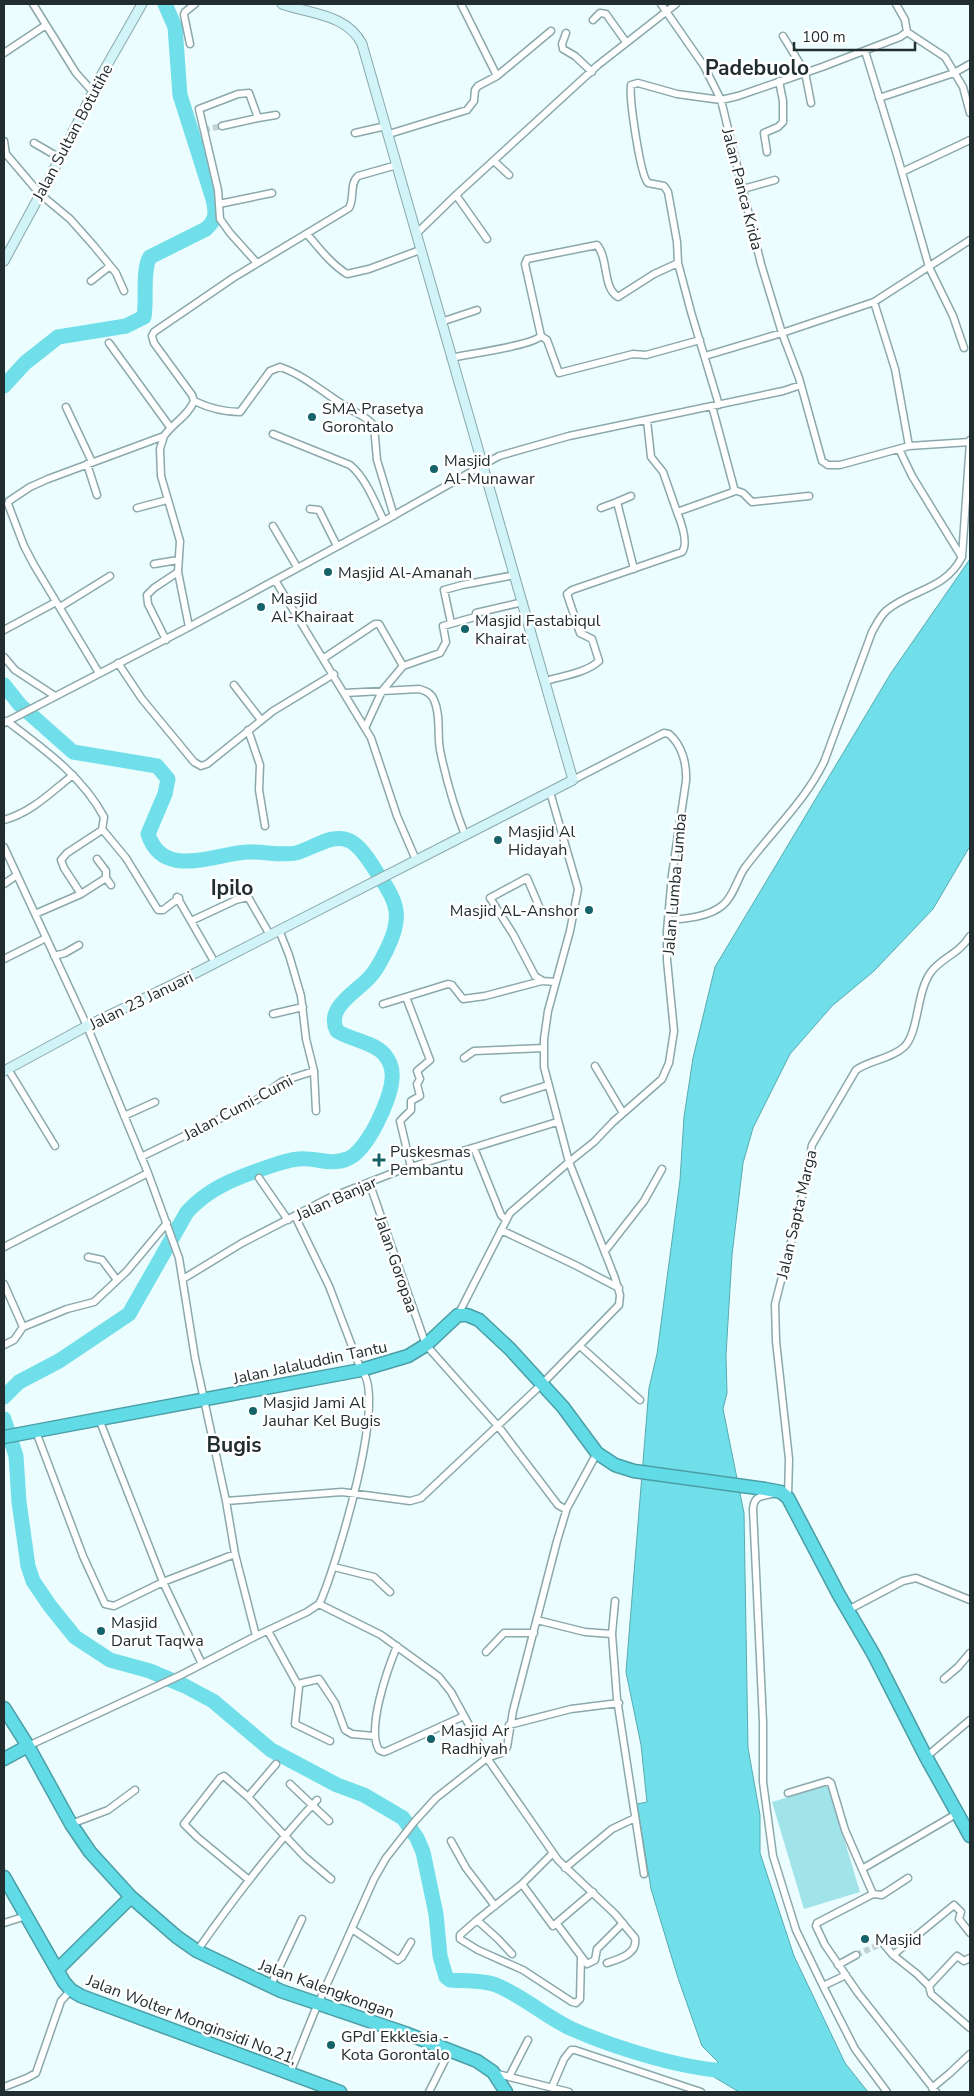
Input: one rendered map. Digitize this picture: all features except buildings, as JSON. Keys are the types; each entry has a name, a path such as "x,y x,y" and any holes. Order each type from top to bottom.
{"highway":[{"path":"458,1315 467,1315 479,1320 543,1383 580,1428 596,1453 615,1465 634,1471 765,1489 784,1495 874,1655 970,1836"},
{"name":"Jalan Jalaluddin Tantu","path":"4,1437 361,1370 399,1360 426,1345 458,1315"},
{"name":"Jalan Kalengkongan","path":"4,1708 28,1746 71,1824 94,1857 131,1898 177,1937 197,1951 270,1987 477,2061 493,2072 506,2092"},
{"path":"4,1759 28,1746"},
{"name":"Jalan Wolter Monginsidi No.21,","path":"4,1877 71,1990 81,1996 340,2092"},
{"path":"58,1970 131,1898"}],"street":[{"path":"33,4 76,74 92,92"},
{"name":"Jalan Sultan Botutihe","path":"4,260 60,158 92,92 142,4"},
{"path":"190,44 184,15 195,4"},
{"path":"282,4 345,23 358,35 388,130 420,250 484,464 573,780"},
{"path":"461,4 497,76"},
{"name":"Jalan Panca Krida","path":"661,4 704,66 721,100 761,264 782,334 801,385 822,461 826,465 840,465 899,450"},
{"path":"416,234 456,194 592,72 626,42 676,4"},
{"path":"896,4 905,20 907,32 942,54 963,87 968,99 970,113"},
{"path":"592,20 600,14 606,14 626,42"},
{"path":"4,53 46,25"},
{"path":"355,133 388,130 467,110 474,101 476,88 497,76 551,31"},
{"path":"734,490 705,356 678,263 677,242 668,192 664,186 648,183 642,171 630,87 633,83 638,83 677,94 721,100 779,82 865,51 900,38 907,32"},
{"path":"566,34 562,44 563,49 575,56 592,72"},
{"path":"783,36 805,72 811,103"},
{"path":"865,51 929,267 953,316 964,348"},
{"path":"879,98 954,73 970,64"},
{"path":"768,152 764,133 778,127 783,122 783,101 779,82"},
{"path":"257,263 220,219 218,190 199,110 246,92 250,94 258,118"},
{"path":"222,126 276,115"},
{"path":"902,172 970,140"},
{"path":"4,141 5,155 40,194 70,219 110,266 124,292"},
{"path":"34,143 60,158"},
{"path":"494,161 509,174"},
{"path":"189,628 178,572 180,541 162,486 160,449 164,436 170,427 188,412 194,401 192,395 154,343 152,336 154,332 205,296 349,208 352,204 356,177 397,164"},
{"path":"742,189 775,180"},
{"path":"219,204 272,193"},
{"path":"456,194 487,239"},
{"path":"307,234 326,256 340,270 347,274 369,269 420,250"},
{"path":"705,356 782,334 874,302 970,240"},
{"path":"678,263 654,274 618,298 611,290 601,251 597,245 527,259 526,264 541,336 547,340 559,372 633,354 646,355 700,340"},
{"path":"91,280 110,266"},
{"path":"874,302 895,369 909,446"},
{"path":"441,322 477,310"},
{"path":"451,358 515,345 538,339 541,336"},
{"path":"110,343 170,427"},
{"path":"194,401 213,409 238,413 270,371 280,367 298,375 348,408 364,416 374,426 377,460 394,516"},
{"path":"81,894 61,860 102,829 104,817 85,787 73,775 5,722 189,628 297,567 394,516 499,456 542,442 783,392 801,385"},
{"path":"66,407 90,463 97,495"},
{"path":"546,681 580,671 599,662 592,639 580,633 567,594 676,554 684,549 685,543 677,512 663,472 651,456 646,420"},
{"path":"273,434 350,465 356,470 384,521"},
{"path":"98,673 24,546 8,504 9,501 30,487 164,436"},
{"path":"668,920 688,918 707,913 716,910 726,902 744,868 815,780 824,762 868,641 882,614 894,605 945,579 957,567 962,557 970,441 909,446 899,450 912,476 962,557"},
{"path":"734,490 743,493 752,502 809,496"},
{"path":"677,512 731,494 734,490"},
{"path":"601,508 631,496"},
{"path":"137,508 167,500"},
{"path":"617,502 634,569"},
{"path":"310,509 319,510 337,546"},
{"path":"273,526 297,567"},
{"path":"154,564 178,560"},
{"path":"166,640 148,604 147,595 178,572"},
{"path":"451,623 444,590 515,575"},
{"path":"5,627 58,604 110,576"},
{"path":"275,580 334,674 365,728 375,748 389,794 416,860"},
{"path":"365,728 382,691 403,666 416,660 438,655 446,642 443,626 475,617 476,613 523,602"},
{"path":"324,658 375,624 379,624 403,666"},
{"path":"4,657 11,667 55,696"},
{"path":"118,663 142,699 198,766 207,764 248,730 288,701 334,674"},
{"path":"234,685 261,720"},
{"path":"345,693 419,689 425,690 432,696 437,711 440,748 447,785 465,835"},
{"path":"248,730 260,764 259,790 265,826"},
{"name":"Jalan Lumba Lumba","path":"458,1315 510,1213 594,1142 623,1113 662,1079 669,1063 674,1031 666,951 672,875 686,781 686,766 676,741 669,734 661,734 573,780"},
{"path":"4,820 32,809 73,775"},
{"name":"Jalan 23 Januari","path":"6,1070 87,1026 275,933 573,780"},
{"path":"226,1501 325,1493 355,1493 410,1501 421,1498 543,1383 615,1310 620,1300 619,1288 569,1162 544,1068 548,1010 570,931 578,889 550,792"},
{"path":"102,829 126,858 158,910 163,910 178,898 215,963"},
{"path":"4,847 87,1026 148,1173 179,1258 204,1399 236,1554 256,1636"},
{"path":"97,859 106,871 106,878 111,885"},
{"path":"4,884 17,875"},
{"path":"35,914 81,894 106,878"},
{"path":"541,911 527,878 490,898 513,934 533,974 543,980 555,982"},
{"name":"Jalan Cumi-Cumi","path":"141,1157 252,1103 283,1081 314,1071 305,1033 303,1007 289,955 248,897 236,900 192,921"},
{"name":"Jalan Sapta Marga","path":"784,1495 789,1459 776,1341 775,1310 800,1207 812,1145 856,1070 868,1062 898,1051 908,1042 920,994 927,977 933,969 960,950 970,936"},
{"path":"4,958 46,938"},
{"path":"54,956 65,953 79,945"},
{"path":"383,1004 448,984 452,985 463,998 485,996 543,980"},
{"path":"406,997 430,1060 417,1071 420,1079 417,1084 420,1096 411,1101 412,1110 400,1121 411,1167"},
{"path":"273,1014 303,1007"},
{"path":"464,1058 474,1052 544,1048"},
{"path":"595,1066 623,1113"},
{"path":"6,1070 55,1146"},
{"path":"314,1071 316,1111"},
{"path":"504,1098 548,1085"},
{"path":"124,1116 155,1102"},
{"name":"Jalan Banjar","path":"183,1279 242,1243 329,1198 411,1167 557,1122"},
{"path":"474,1148 501,1215 506,1220"},
{"path":"605,1251 644,1201 662,1169"},
{"path":"4,1247 148,1173"},
{"path":"259,1178 288,1220"},
{"name":"Jalan Goropaa","path":"369,1182 426,1345"},
{"path":"28,1746 181,1675 307,1612 319,1604 334,1567 355,1493 369,1408 370,1389 329,1286 295,1216"},
{"path":"4,1345 14,1340 23,1327 67,1309 94,1302 168,1225"},
{"path":"501,1230 619,1288"},
{"path":"88,1257 102,1260 117,1280"},
{"path":"4,1284 23,1327"},
{"path":"426,1345 498,1426 558,1505 565,1510 567,1508"},
{"path":"580,1346 631,1394 640,1400"},
{"path":"99,1419 163,1582 202,1664"},
{"path":"38,1437 83,1556 104,1604 114,1606 163,1582 236,1554"},
{"path":"290,2073 374,1879 386,1858 436,1798 487,1758 501,1753 506,1748 509,1725 546,1580 567,1508 596,1453"},
{"path":"784,1495 758,1497 754,1501 753,1508 763,1722 763,1782 773,1856 796,1930 855,2049 886,2092"},
{"path":"334,1567 374,1577 390,1592"},
{"path":"848,1610 903,1581 916,1578 970,1600"},
{"path":"615,1601 612,1634 615,1684 644,1874"},
{"path":"319,1604 364,1625 397,1646 439,1677 451,1692 487,1758 553,1853 565,1868 593,1892 635,1938 634,1948 624,1956 607,1963"},
{"path":"537,1620 585,1632 612,1634"},
{"path":"268,1631 298,1684 295,1724 330,1741"},
{"path":"486,1652 504,1633 534,1633"},
{"path":"397,1646 383,1686 374,1736 377,1747 384,1752 464,1716"},
{"path":"944,1679 958,1667 970,1653 970,1649"},
{"path":"298,1684 319,1679 335,1703 345,1730 352,1734 374,1736"},
{"path":"509,1725 571,1709 619,1704"},
{"path":"926,1756 970,1720"},
{"path":"248,1797 276,1764"},
{"path":"249,1880 184,1824 223,1776 227,1777 248,1797 305,1857 331,1879"},
{"path":"788,1793 828,1781 831,1783 846,1830 874,1894"},
{"path":"290,1784 315,1802 329,1821"},
{"path":"71,1824 108,1810 136,1790"},
{"path":"197,1951 249,1880 315,1802"},
{"path":"862,1869 958,1813"},
{"path":"565,1868 612,1829 635,1818"},
{"path":"450,1841 466,1868 495,1906"},
{"path":"553,1853 522,1884 460,1935 460,1939 478,1950 523,1970 576,2003 580,1999 581,1956"},
{"path":"908,1878 882,1895 874,1894 816,1924 821,1937 838,1965 886,2030 934,2090 970,2054"},
{"path":"522,1884 552,1925 557,1924 593,1892"},
{"path":"893,1955 954,1905 961,1912 959,1919 970,1933"},
{"path":"4,1923 26,1916"},
{"path":"270,1987 302,1919"},
{"path":"477,1920 512,1954"},
{"path":"557,1924 587,1964 595,1960 597,1949 623,1923"},
{"path":"352,1929 398,1960 411,1942"},
{"path":"889,1939 883,1942 893,1955 917,1974 929,1986 931,1994 970,2028"},
{"path":"838,1965 856,1956"},
{"path":"929,1986 957,1956 964,1961 970,1958"},
{"path":"823,1986 846,1975"},
{"path":"4,2087 36,2073 61,2001 71,1990"},
{"path":"509,2076 528,2040"},
{"path":"429,2092 450,2050"},
{"path":"552,2088 564,2059 571,2050 576,2050 701,2092"},
{"path":"493,2072 569,2092"}],"shaded area":[{"path":"970,559 970,846 933,909 874,971 832,1006 790,1054 753,1128 743,1163 732,1255 726,1355 727,1393 723,1409 744,1513 748,1748 760,1815 760,1853 794,1956 845,2063 868,2092 739,2092 714,2077 714,2066 718,2062 702,2046 678,1978 651,1889 637,1804 647,1802 641,1745 626,1672 649,1388 657,1354 680,1180 684,1117 693,1058 715,967 891,673"},
{"path":"828,1785 860,1892 804,1909 772,1802"}],"waterway":[{"path":"4,386 25,363 58,337 126,326 144,317 145,277 150,257 206,229 214,219 213,199 180,95 175,27 165,4"},
{"path":"4,685 20,705 73,752 157,766 168,779 165,794 148,834 155,848 165,856 177,860 190,861 247,852 290,854 330,840 343,839 350,841 363,852 386,886 396,911 395,929 377,968 344,1001 335,1015 334,1023 337,1031 379,1050 386,1057 391,1069 391,1088 383,1111 370,1136 362,1146 355,1154 341,1161 329,1162 304,1159 280,1163 231,1181 212,1191 187,1212 129,1314 59,1361 19,1382 4,1397"},
{"path":"4,1419 16,1456 19,1502 28,1566 33,1581 50,1606 75,1637 110,1660 150,1671 185,1686 213,1701 271,1750 337,1785 364,1795 403,1818 417,1838 423,1852 436,1914 440,1956 446,1977 450,1980 479,1981 496,1985 572,2029 630,2051 674,2063 734,2071"}],"tunnel":[{"path":"204,130 222,126"},
{"path":"856,1955 883,1943"}],"place":[{"name":"SMA Prasetya Gorontalo","path":"312,417"},
{"name":"Masjid Al-Munawar","path":"434,469"},
{"name":"Masjid Al-Amanah","path":"328,572"},
{"name":"Masjid Al-Khairaat","path":"261,607"},
{"name":"Masjid Fastabiqul Khairat","path":"465,629"},
{"name":"Masjid Al Hidayah","path":"498,840"},
{"name":"Masjid AL-Anshor","path":"589,910"},
{"name":"Puskesmas Pembantu","path":"379,1160"},
{"name":"Masjid Jami Al Jauhar Kel Bugis","path":"253,1411"},
{"name":"Masjid Darut Taqwa","path":"101,1631"},
{"name":"Masjid Ar Radhiyah","path":"431,1739"},
{"name":"Masjid","path":"865,1939"},
{"name":"GPdI Ekklesia - Kota Gorontalo","path":"331,2045"}],"district":[{"name":"Padebuolo","path":"757,68"},
{"name":"Ipilo","path":"232,888"},
{"name":"Bugis","path":"234,1445"}]}
